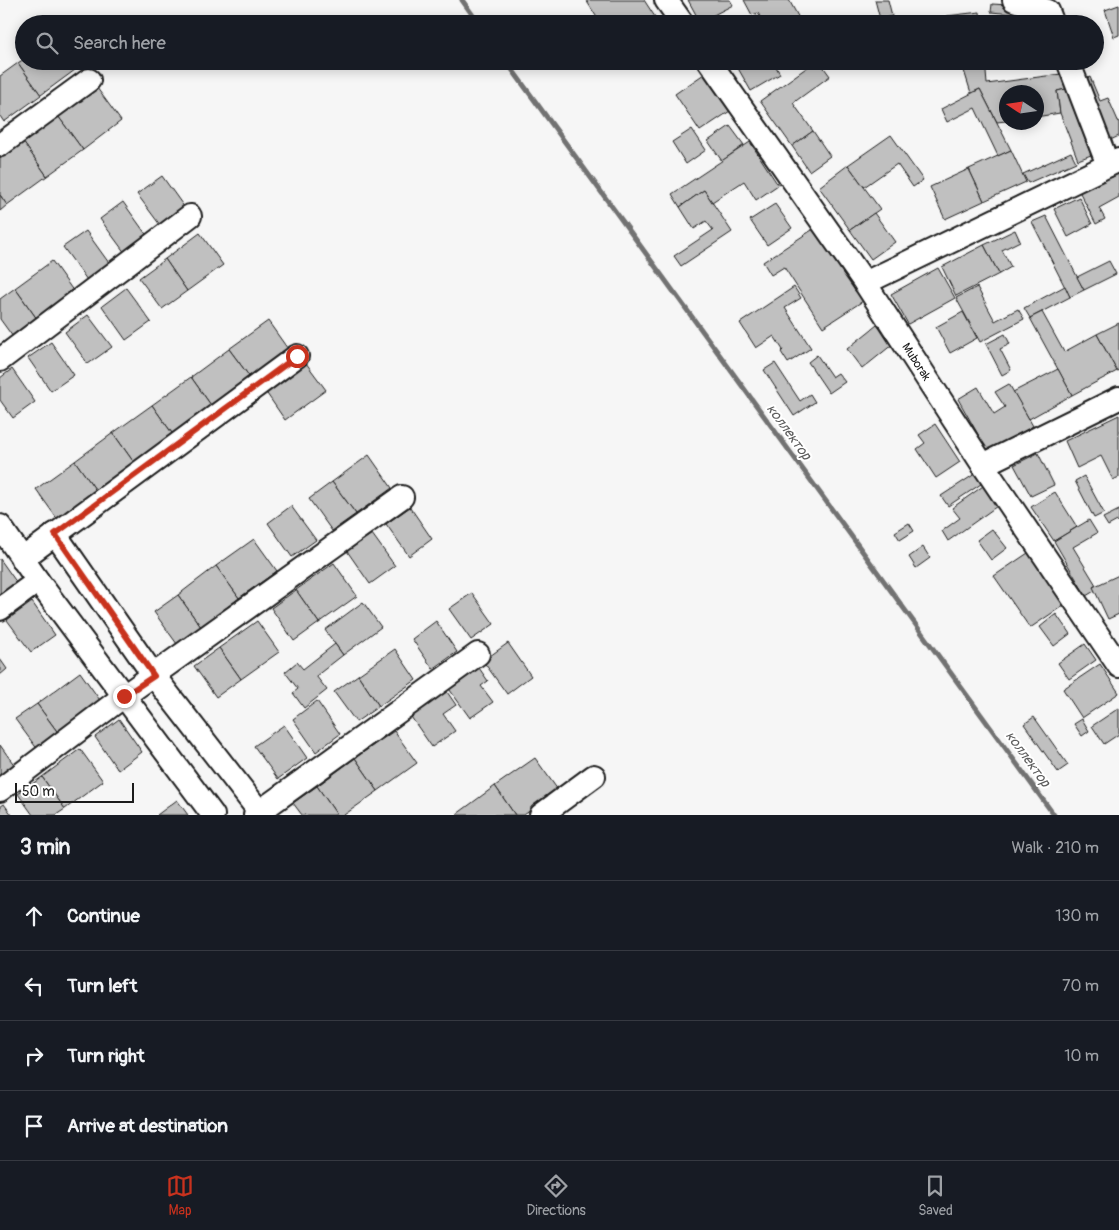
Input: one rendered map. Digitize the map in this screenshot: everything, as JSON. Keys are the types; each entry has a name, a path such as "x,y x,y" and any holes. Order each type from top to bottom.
{"street":[{"path":"666,0 677,15"},
{"path":"1014,0 1048,10 1050,15"},
{"name":"Muborak","path":"715,70 865,283 983,465 1112,642 1119,666"},
{"path":"865,283 1113,162 1072,70"},
{"path":"0,145 89,80"},
{"path":"0,360 190,216"},
{"path":"22,559 297,356"},
{"path":"983,465 1119,398"},
{"path":"0,790 124,696 402,497"},
{"path":"0,526 38,581 214,815"},
{"path":"55,534 154,676 259,814 478,654"},
{"path":"0,609 38,581"},
{"path":"541,815 594,776"}],"building":[{"path":"586,0 644,0 654,15 595,15"},
{"path":"688,0 730,0 733,5 714,15 696,15"},
{"path":"744,0 789,0 797,15 759,15 758,13 752,15"},
{"path":"875,0 888,0 892,15 879,15"},
{"path":"992,4 1023,6 1023,15 991,12"},
{"path":"1119,5 1119,35 1114,37 1105,10"},
{"path":"980,12 980,15 954,15"},
{"path":"15,65 15,70 23,70 41,95 4,122 0,116 0,76"},
{"path":"23,70 75,70 41,95"},
{"path":"739,70 778,70 780,74 751,91"},
{"path":"803,70 826,70 830,76 793,103 813,131 792,146 760,101"},
{"path":"964,70 986,70 987,84 1061,74 1066,89 1057,91 1060,113 1044,116 1044,85 999,85 999,122 997,122 980,89 971,93"},
{"path":"704,74 730,111 700,131 675,94"},
{"path":"1090,77 1100,101 1108,98 1119,123 1119,136 1106,142 1080,81"},
{"path":"97,88 121,121 83,150 58,116"},
{"path":"980,89 999,126 999,130 1001,130 1011,150 998,156 975,108 947,122 941,109"},
{"path":"1066,89 1091,155 1078,160 1060,113 1057,91"},
{"path":"58,116 83,150 47,176 23,142"},
{"path":"730,126 744,145 722,161 708,141"},
{"path":"692,129 706,150 686,164 672,142"},
{"path":"813,131 830,156 809,171 792,146"},
{"path":"891,135 923,180 913,187 897,164 864,187 848,165"},
{"path":"23,142 47,176 7,205 0,195 0,159"},
{"path":"750,142 778,185 756,200 744,181 712,202 704,190 680,207 672,194"},
{"path":"1011,150 1026,182 984,201 969,169"},
{"path":"1071,152 1076,162 1028,183 1023,174"},
{"path":"848,165 880,209 850,230 819,187"},
{"path":"969,169 984,201 945,219 930,187"},
{"path":"1119,171 1119,197 1099,208 1105,219 1096,224 1079,191"},
{"path":"162,176 187,211 163,229 137,194"},
{"path":"704,190 732,232 681,266 674,256 713,230 706,221 694,229 680,207"},
{"path":"0,195 7,205 0,211"},
{"path":"1079,197 1092,224 1068,237 1054,209"},
{"path":"123,202 148,237 125,253 100,219"},
{"path":"775,204 792,228 767,245 750,220"},
{"path":"874,213 895,242 871,259 850,230"},
{"path":"1046,216 1084,290 1070,297 1032,222"},
{"path":"815,228 863,301 823,327 784,267 771,275 763,262"},
{"path":"1015,230 1020,241 1002,250 1011,267 999,274 984,245"},
{"path":"86,231 109,263 87,280 63,247"},
{"path":"200,233 223,265 187,291 165,259"},
{"path":"984,245 999,274 956,296 942,267"},
{"path":"165,259 187,291 162,309 139,278"},
{"path":"52,261 74,292 37,319 15,288"},
{"path":"1109,261 1116,274 1084,290 1077,277"},
{"path":"938,268 955,298 908,324 891,294"},
{"path":"1065,286 1070,297 1030,318 1024,308"},
{"path":"794,287 801,298 785,308 811,348 788,363 781,352 783,350 774,336 756,348 740,323"},
{"path":"977,287 995,321 1018,309 1024,319 980,342 956,298"},
{"path":"15,288 37,319 13,337 0,319 0,299"},
{"path":"126,288 151,322 126,340 102,306"},
{"path":"963,312 977,338 950,353 936,327"},
{"path":"1042,312 1064,352 1097,334 1117,371 1072,395 1030,318"},
{"path":"88,315 112,347 88,364 65,332"},
{"path":"268,321 290,352 252,380 229,349"},
{"path":"1119,323 1119,370 1117,371 1097,334"},
{"path":"877,325 893,344 862,369 847,349"},
{"path":"1005,334 1010,344 1000,349 1011,370 1002,375 986,344"},
{"path":"51,342 74,375 51,391 28,358"},
{"path":"229,349 252,380 213,408 191,377"},
{"path":"817,355 832,377 838,373 845,382 829,393 808,362"},
{"path":"303,359 326,390 285,420 263,388"},
{"path":"775,363 800,401 810,394 815,402 794,416 764,370"},
{"path":"12,369 35,402 13,418 0,400 0,378"},
{"path":"1058,369 1072,395 1029,419 1013,392"},
{"path":"191,377 213,408 174,436 152,405"},
{"path":"1009,384 1033,426 988,452 958,399 978,387 994,414 1005,407 995,392"},
{"path":"152,405 174,436 135,464 113,433"},
{"path":"1119,415 1119,477 1113,480 1101,456 1077,468 1065,441"},
{"path":"935,424 960,462 936,478 917,449 925,443 919,435"},
{"path":"113,433 135,464 97,492 75,461"},
{"path":"1038,453 1054,485 1031,496 1014,465"},
{"path":"369,455 392,488 356,514 332,482"},
{"path":"75,461 97,492 58,520 36,489"},
{"path":"978,472 984,482 948,506 941,496"},
{"path":"1084,476 1104,513 1094,518 1075,481"},
{"path":"332,482 356,514 332,531 309,499"},
{"path":"986,484 1000,504 948,541 942,531 960,518 952,508"},
{"path":"1055,492 1077,527 1054,541 1031,507"},
{"path":"291,506 316,540 292,557 268,523"},
{"path":"410,507 432,539 409,556 386,524"},
{"path":"1119,510 1119,520 1108,526 1103,518"},
{"path":"1089,520 1097,533 1073,547 1096,585 1093,587 1096,590 1086,596 1054,541"},
{"path":"909,523 914,531 900,540 895,532"},
{"path":"992,529 1007,548 991,560 977,540"},
{"path":"372,534 395,566 370,584 347,551"},
{"path":"254,539 277,571 239,598 216,566"},
{"path":"923,547 930,558 916,568 909,557"},
{"path":"1028,553 1064,605 1030,628 994,576"},
{"path":"0,559 17,583 0,596"},
{"path":"334,563 357,596 319,623 296,590"},
{"path":"216,566 239,598 201,627 178,595"},
{"path":"1119,575 1119,614 1108,619 1093,587"},
{"path":"296,590 319,623 294,641 271,608"},
{"path":"472,593 494,624 471,640 449,609"},
{"path":"178,595 201,627 177,644 154,612"},
{"path":"32,602 55,635 31,652 7,620"},
{"path":"363,602 381,627 343,655 325,630"},
{"path":"1056,614 1070,634 1054,646 1040,627"},
{"path":"257,621 279,652 241,679 219,648"},
{"path":"436,621 457,652 433,669 412,639"},
{"path":"508,643 531,676 507,694 483,661"},
{"path":"335,644 343,655 316,676 327,690 304,708 293,693 298,689 285,672 297,662 303,669"},
{"path":"1085,644 1096,660 1069,679 1058,663"},
{"path":"219,648 241,679 216,697 194,666"},
{"path":"395,649 416,680 379,706 358,675"},
{"path":"0,659 7,669 0,675"},
{"path":"1100,664 1119,693 1082,718 1063,689"},
{"path":"477,665 488,681 481,686 493,702 470,718 447,686"},
{"path":"80,672 102,703 59,734 37,704"},
{"path":"358,675 379,706 356,722 334,692"},
{"path":"445,689 456,705 443,714 455,731 432,747 409,714"},
{"path":"317,701 340,734 316,752 293,719"},
{"path":"37,704 59,734 38,750 15,719"},
{"path":"1119,708 1119,734 1104,744 1092,726"},
{"path":"1034,717 1068,765 1058,772 1024,724"},
{"path":"119,719 142,752 118,770 95,737"},
{"path":"1082,719 1089,731 1082,736 1074,724"},
{"path":"284,725 307,758 278,779 254,746"},
{"path":"394,731 417,763 378,791 355,758"},
{"path":"0,745 15,766 0,777"},
{"path":"80,749 103,781 65,809 42,777"},
{"path":"355,758 378,791 344,815 337,815 317,786"},
{"path":"535,758 558,790 524,815 515,815 495,786"},
{"path":"42,777 65,809 56,815 33,815 18,794"},
{"path":"317,786 337,815 302,815 293,803"},
{"path":"495,786 515,815 457,814"},
{"path":"177,800 188,815 157,815"},
{"path":"4,804 12,815 0,815 0,807"}],"waterway":[{"name":"коллектор","path":"462,0 473,15"},
{"name":"коллектор","path":"513,70 1054,815"}],"route":[{"path":"124,696 154,676 55,534 297,356"}]}
